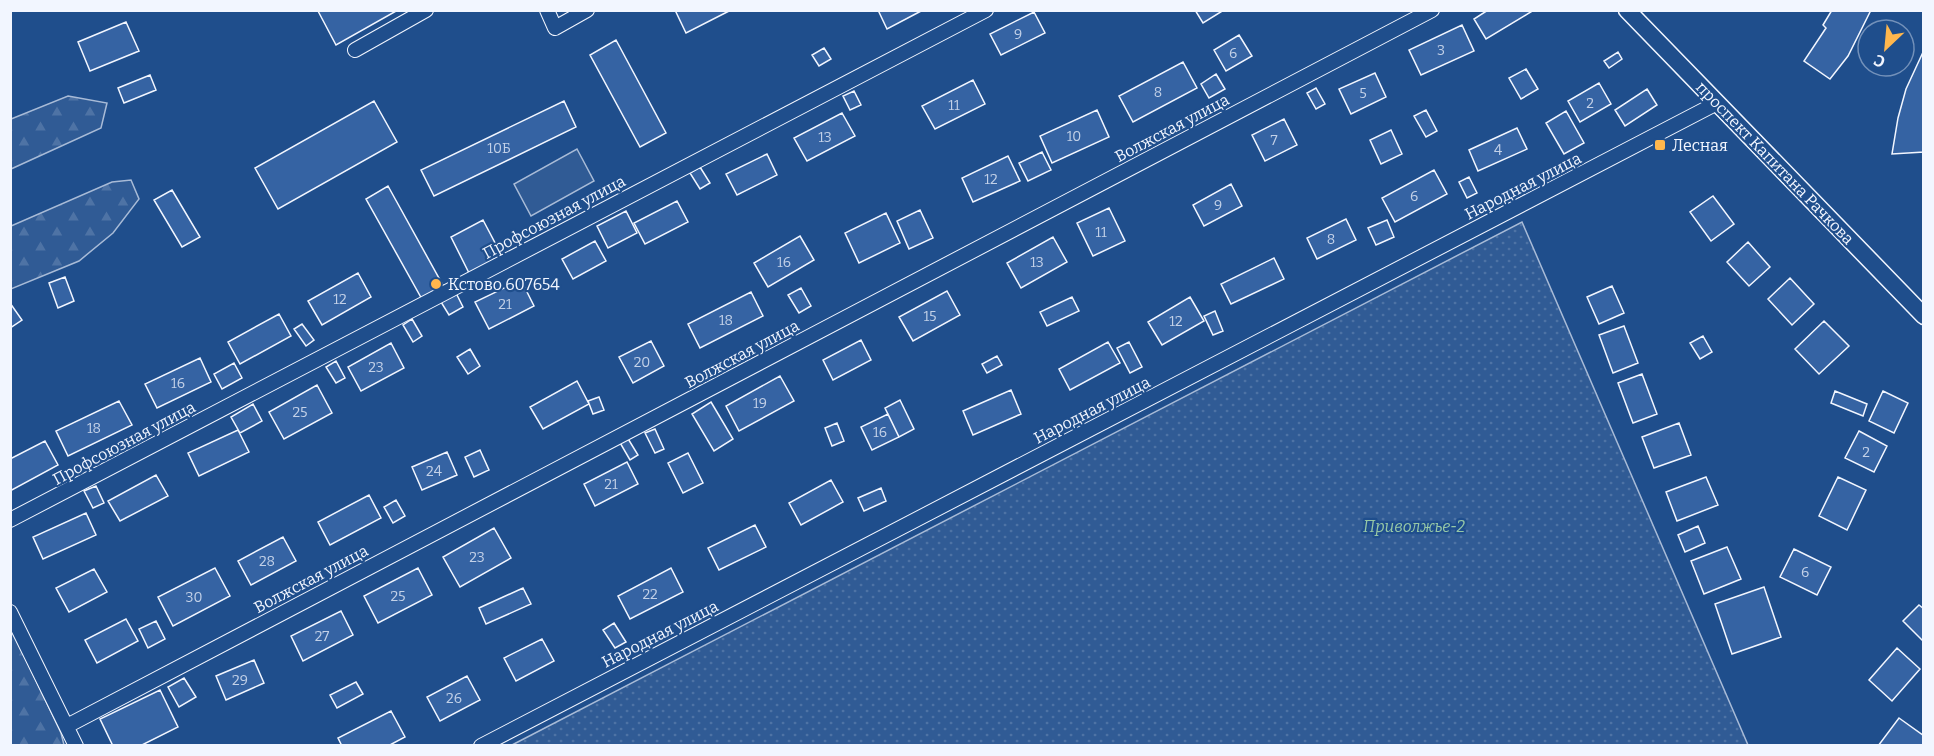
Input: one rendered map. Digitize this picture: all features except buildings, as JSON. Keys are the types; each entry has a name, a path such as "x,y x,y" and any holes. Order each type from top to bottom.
{"street":[{"path":"355,50 426,10"},
{"path":"547,10 555,28 587,10"},
{"name":"Профсоюзная улица","path":"10,520 986,10"},
{"name":"Волжская улица","path":"67,726 1432,10"},
{"name":"проспект Капитана Рачкова","path":"1627,10 1923,316"},
{"name":"Народная улица","path":"481,746 1717,103"},
{"path":"10,612 76,746"}],"shaded area":[{"path":"577,149 594,181 531,216 514,184"}],"green space":[{"path":"68,96 107,103 101,128 11,169 11,119"},
{"path":"131,180 139,199 113,233 79,261 11,289 11,226 112,182"},
{"name":"Приволжье-2","path":"1522,222 1748,745 512,745"},
{"path":"10,626 61,733 64,745 11,745"}],"place":[{"name":"Лесная","path":"1660,145"},
{"name":"Кстово 607654","path":"436,284"}]}
